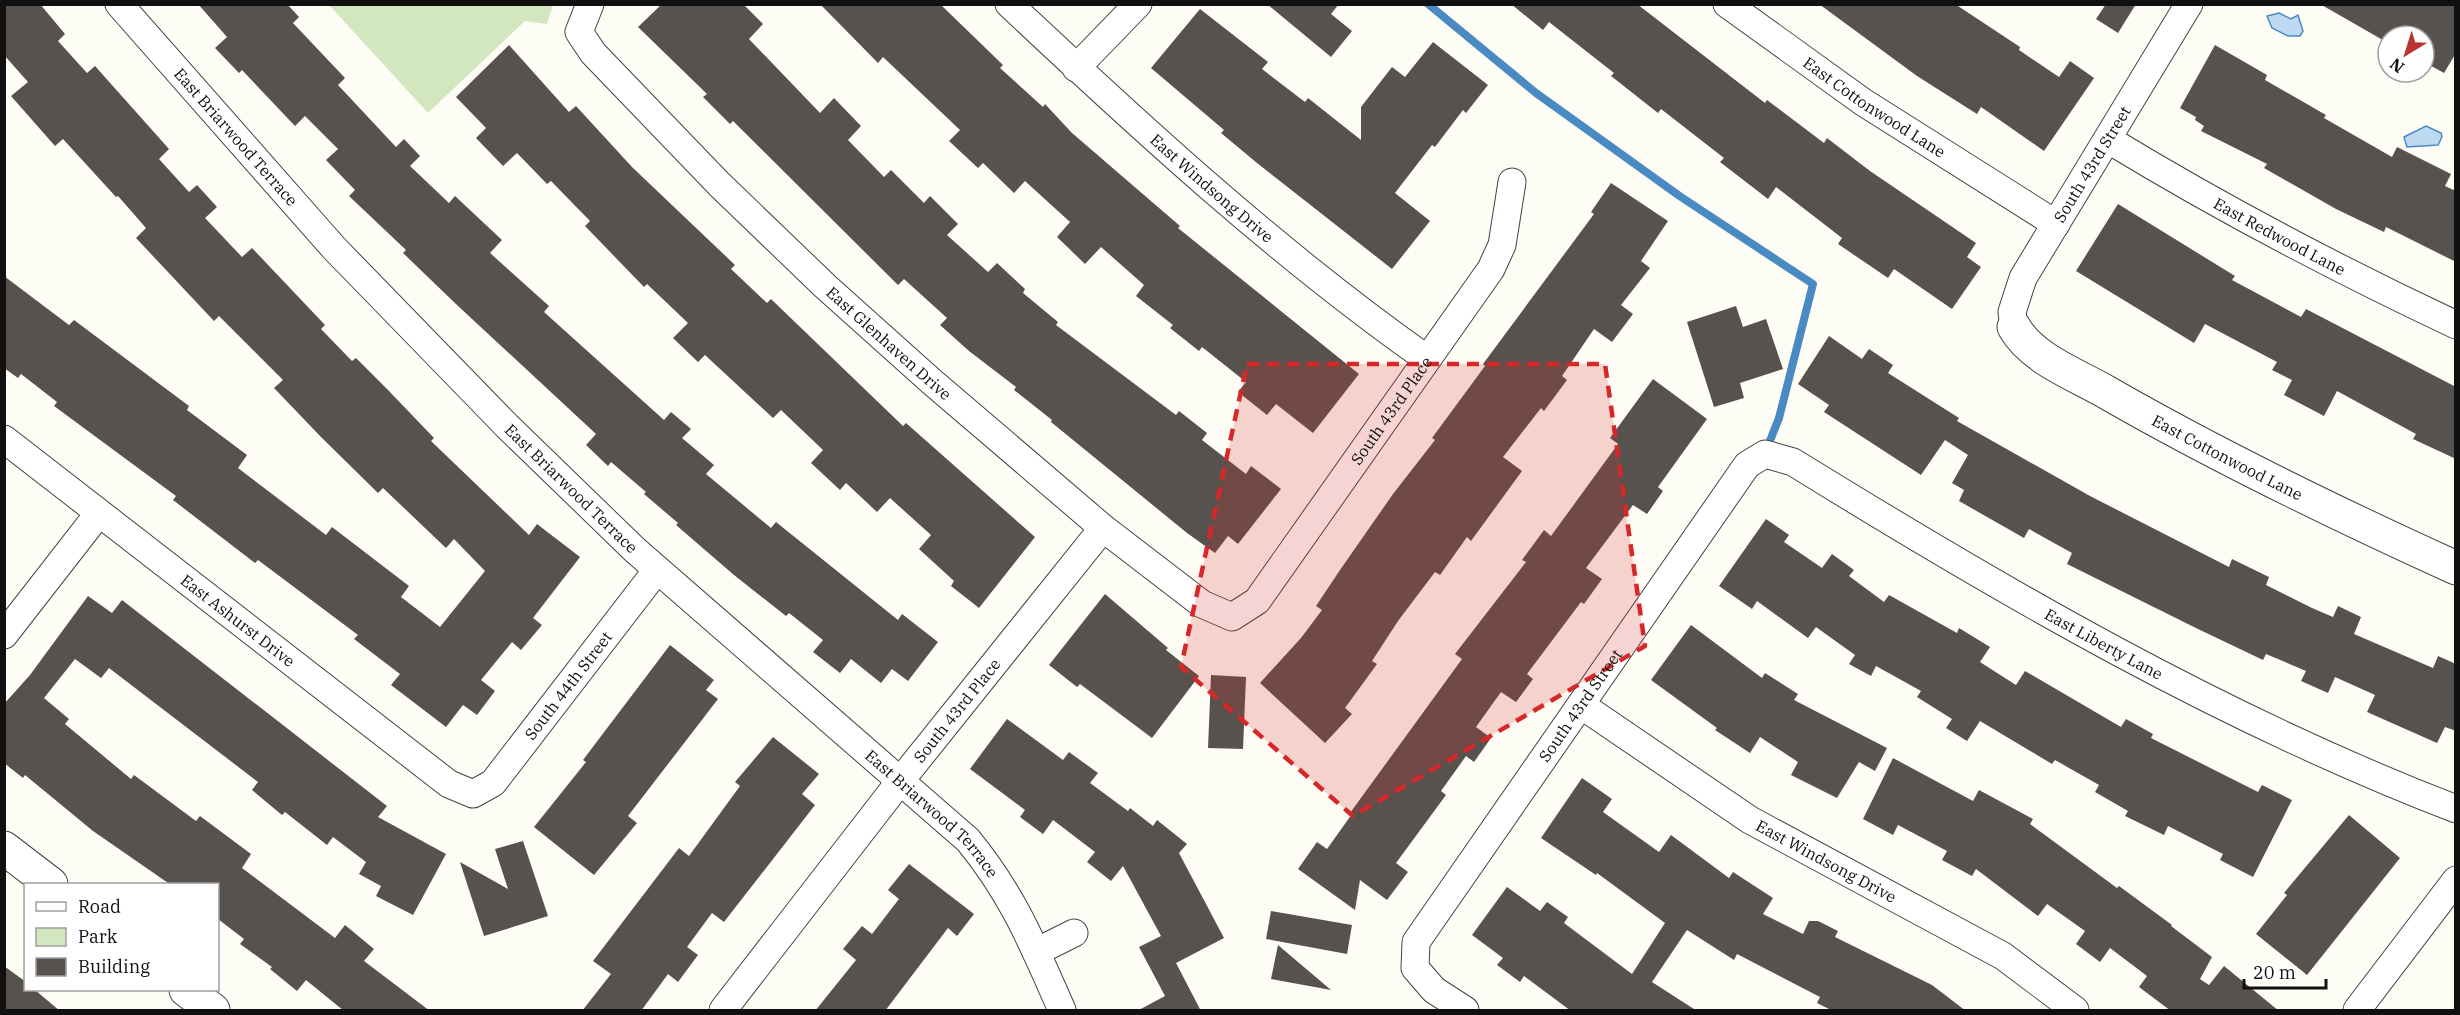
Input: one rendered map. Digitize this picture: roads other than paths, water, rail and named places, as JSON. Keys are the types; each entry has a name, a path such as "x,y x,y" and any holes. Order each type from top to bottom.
{"street":[{"name":"East Briarwood Terrace","path":"119,4 250,156 410,329 507,426 657,570 968,840 997,875 1021,916 1062,1011"},
{"name":"East Glenhaven Drive","path":"590,4 579,32 593,53 825,286 931,381 1103,528 1202,604 1232,617"},
{"name":"East Windsong Drive","path":"1009,4 1076,68 1190,170 1315,273 1427,359"},
{"path":"1076,68 1138,4"},
{"name":"East Cottonwood Lane","path":"1727,4 1863,102 2056,224"},
{"name":"South 43rd Street","path":"2014,327 2012,312 2023,278 2109,140 2188,4"},
{"name":"East Redwood Lane","path":"2109,140 2182,184 2344,272 2456,325"},
{"name":"South 43rd Place","path":"1232,617 1257,601 1491,269 1502,245 1512,182"},
{"name":"East Cottonwood Lane","path":"2014,327 2021,339 2037,353 2145,414 2302,496 2456,568"},
{"name":"East Ashurst Drive","path":"4,440 450,784 473,794"},
{"name":"South 43rd Street","path":"1465,1011 1434,990 1415,968 1416,942 1747,465 1765,454"},
{"name":"East Liberty Lane","path":"1765,454 1793,462 1953,561 2163,675 2357,769 2456,809"},
{"path":"4,635 99,513"},
{"name":"South 43rd Place","path":"723,1011 901,780 1103,528"},
{"name":"South 44th Street","path":"473,794 492,783 657,570"},
{"name":"East Windsong Drive","path":"1581,705 1750,820 2002,956 2075,1011"},
{"path":"4,848 48,883"},
{"path":"2357,1011 2456,880"},
{"path":"1036,952 1074,933"},
{"path":"187,991 213,1011"}],"water":[{"path":"2279,13 2291,19 2298,15 2303,31 2300,36 2288,36 2272,28 2267,16"},
{"path":"2426,126 2441,133 2442,137 2438,145 2407,147 2404,137"}],"waterway":[{"path":"1428,4 1536,93 1681,197 1813,284 1779,418 1766,451"}]}
